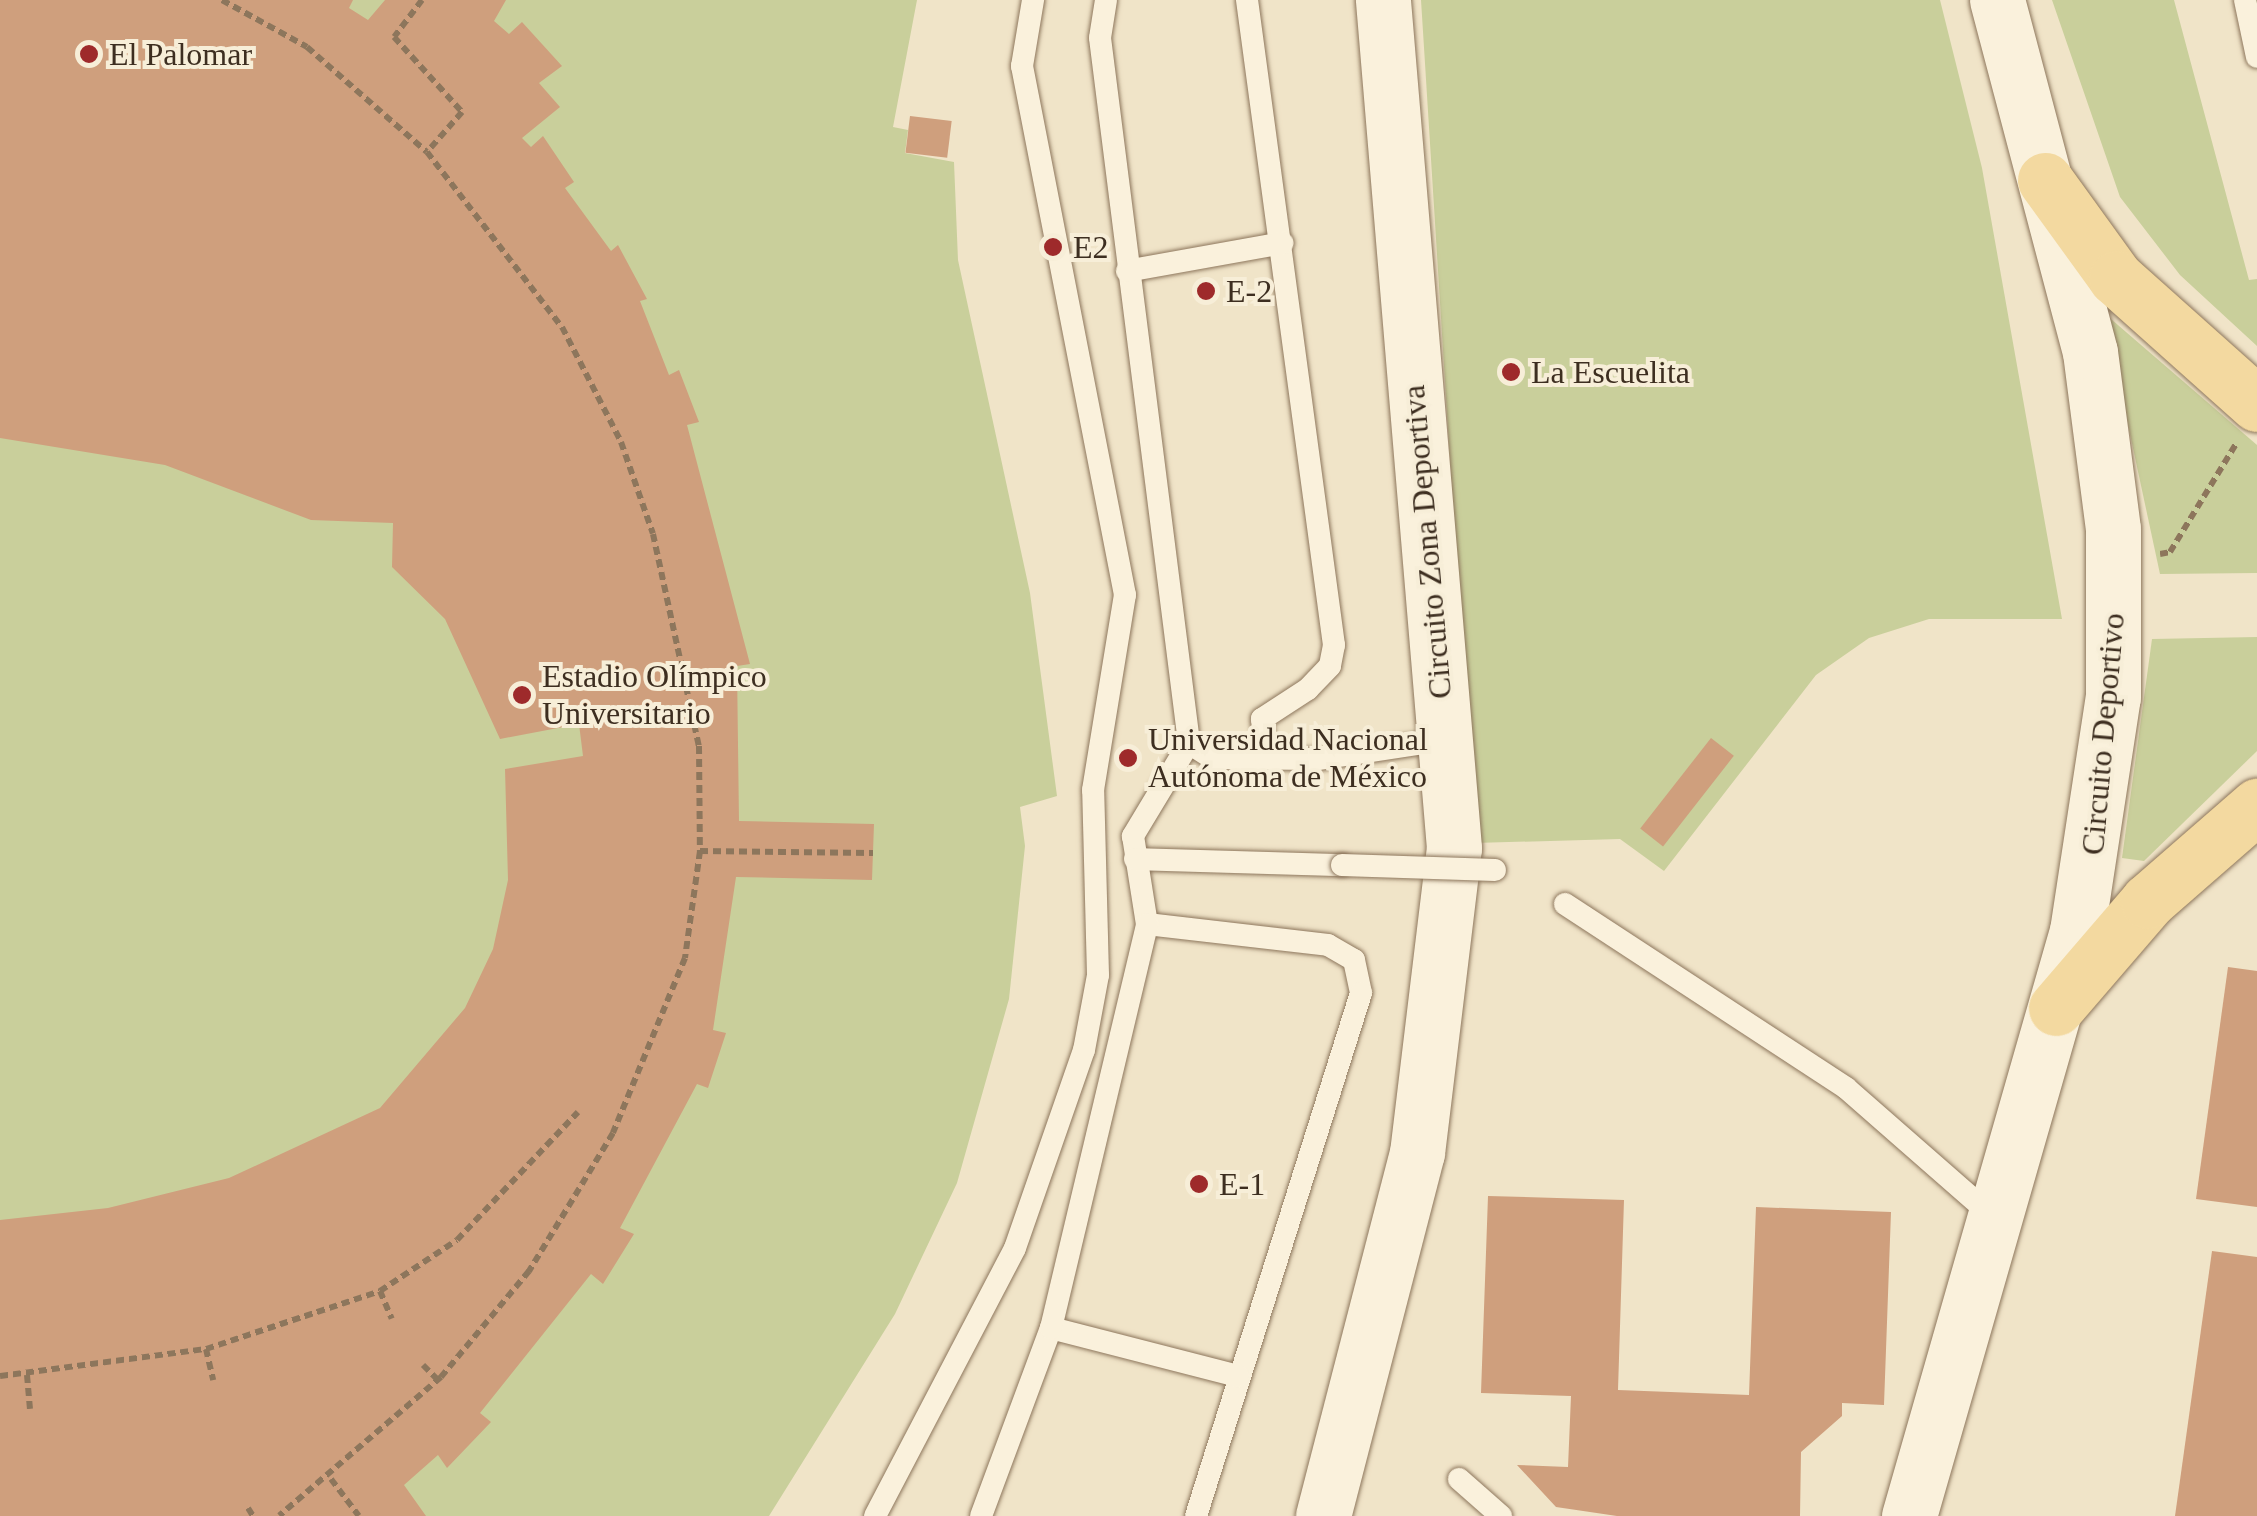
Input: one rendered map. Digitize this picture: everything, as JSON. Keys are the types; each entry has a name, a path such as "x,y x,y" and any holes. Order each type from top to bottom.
{"main road":[{"path":"2045,180 2126,289 2252,415"},
{"path":"2056,1008 2148,901 2257,806"}],"street":[{"name":"Circuito Zona Deportiva","path":"1326,1504 1416,1153 1454,848 1383,0"},
{"name":"Circuito Deportivo","path":"1909,1516 1992,1216 2056,1008 2106,776 2114,560 2090,352 1997,0"}],"lane":[{"path":"875,1516 1015,1248 1084,1050 1098,975 1093,790 1125,596 1022,66 1033,0"},
{"path":"981,1516 1051,1328 1147,924 1134,836 1189,744 1100,38 1106,0"},
{"path":"1247,0 1334,645 1330,666 1308,689 1262,720 1266,756"},
{"path":"2244,0 2257,57"},
{"path":"1127,270 1282,243"},
{"path":"1189,744 1212,758 1318,759 1444,740"},
{"path":"1135,859 1494,870"},
{"path":"1565,904 1846,1088 1992,1216"},
{"path":"1147,924 1328,945 1354,960 1361,993 1196,1516"},
{"path":"1051,1328 1238,1376"},
{"path":"1458,1479 1501,1516"}],"path":[{"path":"222,0 307,47 427,152 520,264 620,442 683,647 699,746 700,851 685,958 621,1118 529,1272 438,1380 331,1479 279,1516"},
{"path":"422,0 394,36 462,112 427,152"},
{"path":"2114,560 2170,552 2252,415"},
{"path":"700,851 874,853"},
{"path":"0,1376 206,1349 380,1291 457,1240 578,1112"},
{"path":"380,1291 392,1320"},
{"path":"206,1349 213,1380"},
{"path":"423,1365 438,1380"},
{"path":"26,1375 30,1409"},
{"path":"331,1479 359,1516"}],"green space":[{"name":"Estadio Olímpico Universitario","path":"0,0 917,0 893,127 908,130 905,153 954,162 958,260 1030,593 1057,796 1020,807 1025,846 1009,999 957,1183 895,1314 769,1516 0,1516"},
{"path":"1421,0 1940,0 1982,168 2062,619 1929,619 1869,638 1816,675 1664,871 1620,839 1474,843"},
{"path":"2052,0 2174,0 2249,280 2257,279 2257,346 2180,275 2120,197"},
{"path":"2104,313 2257,445 2257,573 2160,574"},
{"path":"2257,637 2257,751 2144,861 2122,858 2152,639"}],"building":[{"path":"0,0 353,0 349,8 368,20 385,0 506,0 494,21 509,34 522,22 562,66 539,83 560,107 522,138 531,147 543,136 574,182 565,188 611,251 618,245 647,299 640,301 669,375 679,370 699,422 687,425 750,664 737,666 739,821 874,824 872,880 736,877 713,1030 726,1033 708,1088 697,1084 620,1228 634,1234 603,1284 591,1274 480,1413 491,1422 447,1468 438,1455 404,1485 426,1516 0,1516 0,1220 108,1208 229,1178 380,1108 465,1008 493,949 508,880 505,769 583,756 579,724 500,739 445,619 392,567 393,523 311,520 165,465 0,438"},
{"path":"910,116 952,121 947,158 905,153"},
{"path":"1711,738 1734,756 1663,846 1640,829"},
{"path":"2228,967 2257,971 2257,1207 2196,1199"},
{"path":"1488,1196 1624,1200 1618,1390 1749,1395 1756,1207 1891,1212 1884,1405 1842,1403 1842,1416 1801,1452 1800,1516 1617,1516 1556,1507 1517,1465 1568,1467 1571,1396 1481,1393"},
{"path":"2212,1251 2257,1257 2257,1516 2175,1516"}],"place":[{"name":"El Palomar","path":"89,54"},
{"name":"E2","path":"1053,247"},
{"name":"E-2","path":"1206,291"},
{"name":"La Escuelita","path":"1511,372"},
{"name":"Estadio Olímpico Universitario","path":"522,695"},
{"name":"Universidad Nacional Autónoma de México","path":"1128,758"},
{"name":"E-1","path":"1199,1184"}]}
